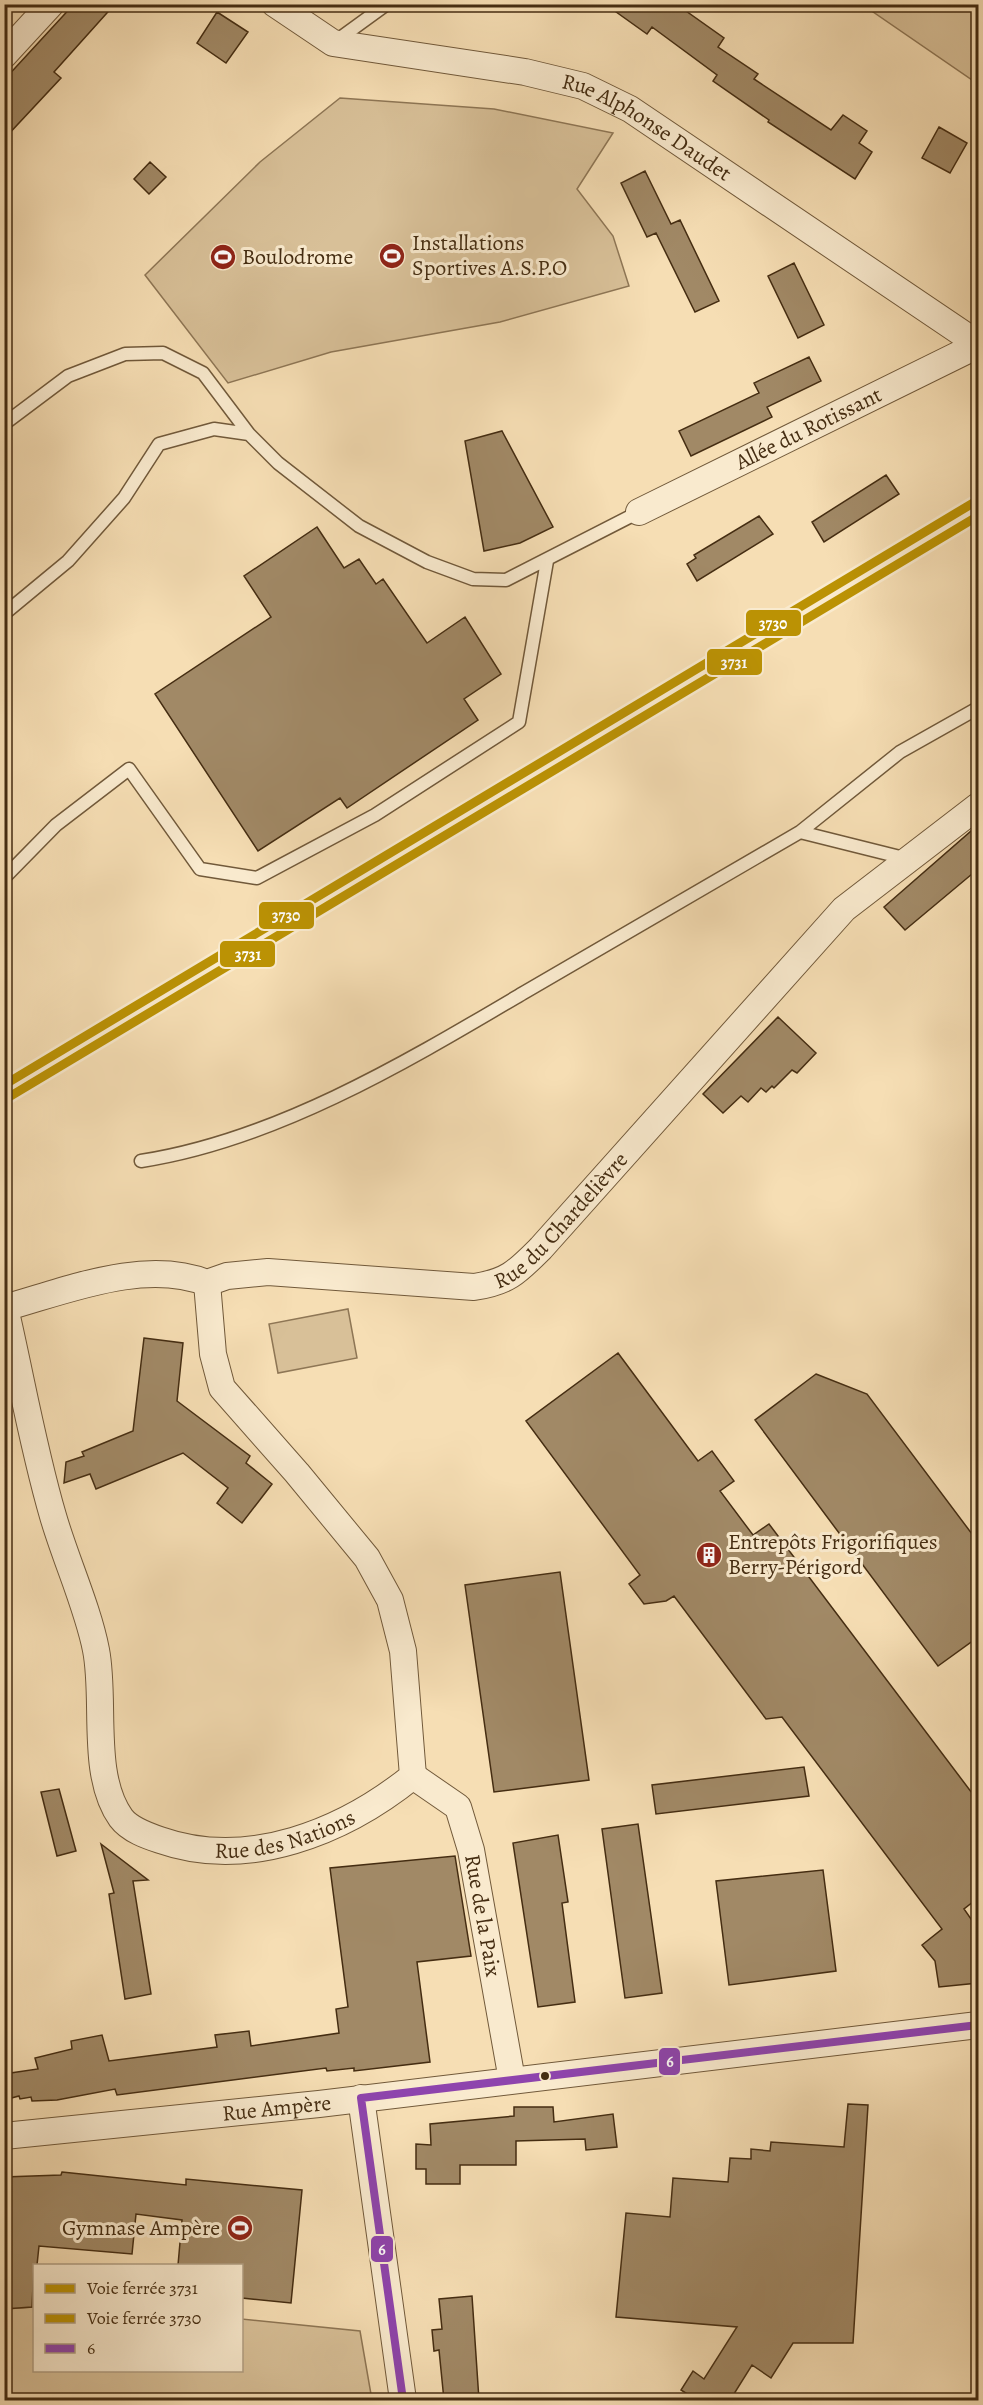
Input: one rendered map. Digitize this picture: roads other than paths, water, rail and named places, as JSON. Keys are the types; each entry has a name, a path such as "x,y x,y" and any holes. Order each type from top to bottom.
{"street":[{"path":"4,55 51,4"},
{"name":"Rue Alphonse Daudet","path":"275,4 333,43 525,72 583,86 630,109 978,345"},
{"name":"Allée du Rotissant","path":"639,512 978,345"},
{"name":"Rue du Chardelièvre","path":"5,1308 128,1277 169,1275 192,1277 207,1283 227,1276 268,1272 474,1287 499,1282 514,1275 541,1248 844,909 978,806"},
{"path":"207,1283 213,1354 222,1388 297,1473 367,1558 390,1600 403,1651 413,1776"},
{"name":"Rue des Nations","path":"5,1308 52,1514 96,1650 100,1735 109,1794 122,1820 143,1834 194,1849 243,1849 282,1844 329,1830 385,1799 413,1776"},
{"name":"Rue de la Paix","path":"413,1776 459,1807 471,1850 512,2080"},
{"name":"Rue Ampère","path":"4,2136 360,2098 978,2025"},
{"path":"360,2098 403,2400"}],"lane":[{"path":"333,43 387,4"},
{"path":"4,424 68,376 125,354 164,353 203,373 249,434 278,463 359,526 427,562 473,579 506,580 639,512"},
{"path":"4,615 68,561 124,498 159,444 214,429 249,434"},
{"path":"4,878 56,825 129,768 200,868 257,878 375,815 519,722 547,561"},
{"path":"141,1161 184,1154 259,1130 410,1059 800,832 900,752 978,708"},
{"path":"800,832 909,859"}],"rail line":[{"name":"3730","path":"4,1085 978,500"},
{"name":"3731","path":"4,1100 978,516"}],"place":[{"name":"Installations Sportives A.S.P.O","path":"392,256"},
{"name":"Boulodrome","path":"223,257"},
{"name":"Entrepôts Frigorifiques Berry-Périgord","path":"709,1555"},
{"name":"Gymnase Ampère","path":"240,2228"}]}
